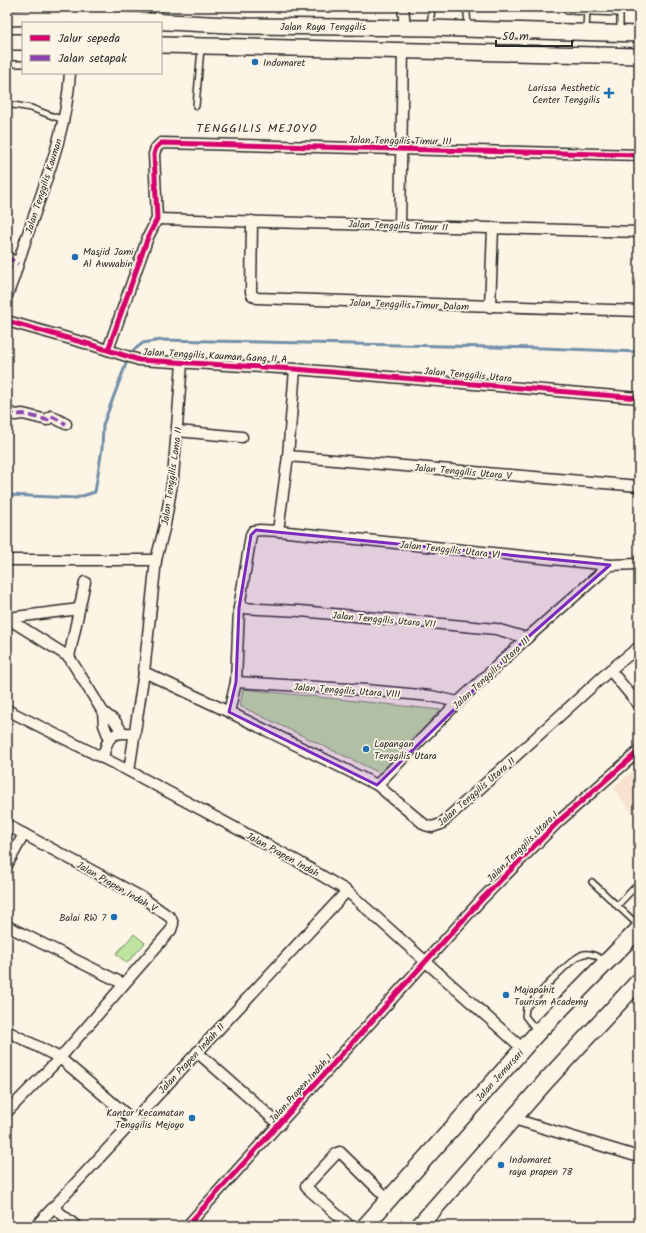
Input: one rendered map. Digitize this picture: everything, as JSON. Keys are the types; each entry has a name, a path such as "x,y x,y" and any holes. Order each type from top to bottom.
{"main road":[{"name":"Jalan Raya Tenggilis","path":"7,18 72,11 128,20 156,16 248,26 468,28 639,34"},
{"path":"246,48 248,26"},
{"path":"544,54 541,43 545,31"},
{"path":"7,42 22,42"},
{"path":"162,46 639,56"},
{"name":"Jalan Jemursari","path":"365,1226 538,1032 639,928"},
{"path":"420,1226 546,1081 638,982"}],"street":[{"path":"403,7 405,27"},
{"path":"400,226 403,50"},
{"name":"Jalan Tenggilis Kauman","path":"7,296 59,138 69,92 70,74"},
{"name":"Jalan Tenggilis Timur III","path":"157,219 154,154 156,148 161,144 639,155"},
{"path":"7,321 108,350 148,238 157,219"},
{"name":"Jalan Tenggilis Timur II","path":"157,219 639,232"},
{"name":"Jalan Tenggilis Timur Dalam","path":"252,222 251,292 252,295 257,298 639,311"},
{"path":"490,307 493,228"},
{"path":"7,256 18,264"},
{"name":"Jalan Tenggilis Kauman Gang II A","path":"108,350 134,359 295,369"},
{"name":"Jalan Tenggilis Lama II","path":"129,771 144,672 156,560 170,497 182,363"},
{"path":"278,531 288,456 295,369"},
{"name":"Jalan Tenggilis Utara","path":"295,369 639,398"},
{"path":"7,411 47,420 51,416 66,424"},
{"path":"177,431 242,438"},
{"name":"Jalan Tenggilis Utara V","path":"288,456 639,486"},
{"name":"Jalan Tenggilis Utara VI","path":"239,608 251,535 253,531 260,530 610,565 639,564"},
{"path":"7,560 156,560"},
{"name":"Jalan Tenggilis Utara III","path":"377,785 458,702 527,638 610,565"},
{"path":"69,657 85,582"},
{"path":"229,712 236,682 239,608"},
{"name":"Jalan Tenggilis Utara VII","path":"239,608 307,612 496,629 527,638"},
{"path":"7,618 79,609"},
{"path":"7,618 69,657 103,712 115,720 122,732"},
{"name":"Jalan Tenggilis Utara II","path":"144,672 377,785 425,825 436,827 447,819 610,670 639,647"},
{"path":"610,670 639,705"},
{"name":"Jalan Tenggilis Utara VIII","path":"236,682 424,695 458,702"},
{"name":"Jalan Prapen Indah","path":"7,710 129,771 299,862 347,891 523,1049"},
{"path":"103,712 104,725 109,738"},
{"path":"103,758 106,743 109,738 122,732 135,734"},
{"name":"Jalan Tenggilis Utara I","path":"426,962 482,899 554,827 639,751"},
{"name":"Jalan Prapen Indah V","path":"7,825 142,898 172,920 171,930 60,1058 7,1112"},
{"path":"7,865 24,834"},
{"name":"Jalan Prapen Indah II","path":"36,1226 347,891"},
{"path":"7,926 124,984"},
{"name":"Jalan Prapen Indah I","path":"187,1226 426,962"},
{"path":"7,1031 60,1058 133,1120"},
{"name":"Jalan Prapen Indah I","path":"198,1052 280,1125"},
{"path":"514,1119 639,1157"},
{"path":"350,1226 306,1186 338,1153 340,1152 388,1199"},
{"path":"53,1207 76,1226"}],"lane":[{"path":"430,28 432,7"},
{"path":"464,7 467,13 468,28"},
{"path":"586,32 587,10"},
{"path":"567,11 587,10 620,13 620,33"},
{"path":"196,106 201,47"},
{"path":"7,64 22,64"},
{"path":"7,104 31,108 63,119"},
{"path":"592,882 639,928"},
{"path":"617,906 636,886"},
{"path":"538,1032 525,1016 526,1008 572,960 582,954 591,954 596,955 606,963"}],"highlighted area":[{"path":"256,530 610,565 527,638 377,785 229,712 236,682 239,608 251,535"}],"shaded area":[{"path":"639,766 639,821 613,788"}],"green space":[{"name":"Lapangan Tenggilis Utara","path":"243,689 441,710 380,773 240,706"},
{"path":"134,934 145,943 127,963 116,954"}],"waterway":[{"path":"7,495 76,498 95,492 102,449 103,425 130,353 143,343 161,340 543,348 639,352"}],"marked path":[{"path":"7,257 18,264"},
{"path":"7,411 15,415 23,414 47,420 51,416 66,424"}],"cycle path":[{"path":"108,350 148,237 157,219 154,154 156,148 161,143 639,155"},
{"path":"7,321 139,360 295,369 639,398"},
{"path":"187,1226 482,899 559,821 639,751"}],"place":[{"name":"Indomaret","path":"255,62"},
{"name":"Larissa Aesthetic Center Tenggilis","path":"609,93"},
{"name":"Masjid Jami Al Awwabin","path":"75,257"},
{"name":"Lapangan Tenggilis Utara","path":"366,749"},
{"name":"Balai RW 7","path":"114,917"},
{"name":"Majapahit Tourism Academy","path":"506,995"},
{"name":"Kantor Kecamatan Tenggilis Mejoyo","path":"192,1118"},
{"name":"Indomaret raya prapen 78","path":"501,1165"}],"district":[{"name":"TENGGILIS MEJOYO","path":"257,128"}]}
